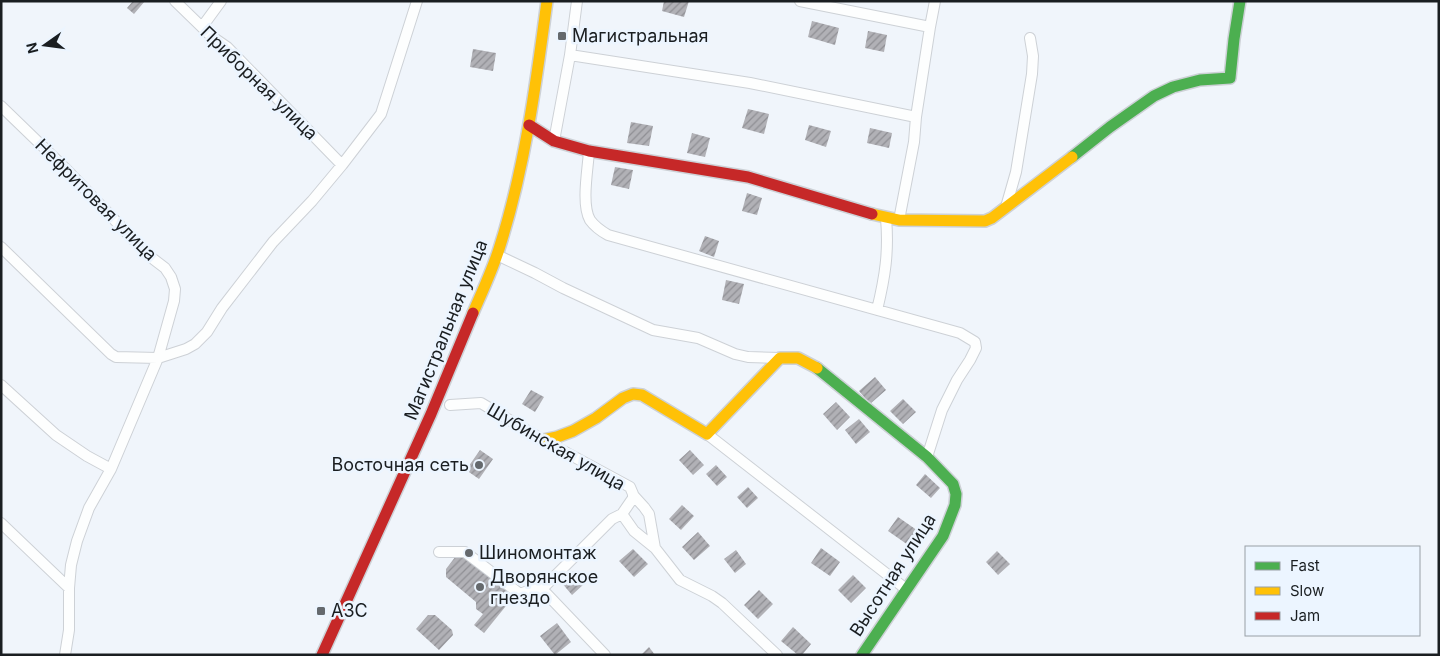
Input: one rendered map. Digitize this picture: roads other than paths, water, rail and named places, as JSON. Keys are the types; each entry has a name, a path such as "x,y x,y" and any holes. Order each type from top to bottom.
{"main road":[{"name":"Магистральная улица","path":"322,655 431,414 497,255 520,170 536,92 546,1"},
{"path":"529,124 554,141 589,150 748,177 886,218 899,220 985,221 992,218 1110,127 1154,96 1173,87 1200,80 1230,78 1240,1"},
{"path":"543,440 573,431 596,418 623,398 633,394 642,394 707,434 780,358 798,358 818,368 927,457"},
{"name":"Высотная улица","path":"862,655 943,536 955,505 956,494 953,484 927,457"}],"street":[{"name":"Приборная улица","path":"175,1 211,36 227,47 342,165"},
{"path":"202,28 221,1"},
{"path":"1,247 116,357 158,358 195,344 208,332 222,308 273,242 312,201 381,114 417,1"},
{"path":"554,141 570,55 577,1"},
{"path":"800,1 930,27"},
{"path":"899,220 914,142 916,116 935,1"},
{"path":"1006,207 1016,172 1032,74 1030,38"},
{"path":"570,55 750,83 916,116"},
{"name":"Нефритовая улица","path":"1,106 172,277 175,289 174,301 158,358"},
{"path":"589,150 586,206 592,223 608,235 960,333 972,339 975,342 976,348 942,410 927,457"},
{"path":"877,310 887,258 886,218"},
{"path":"497,255 653,330 698,338 735,354 748,357 780,358"},
{"path":"65,655 69,630 71,566 78,541 89,508 111,468 158,358"},
{"path":"1,385 56,435 87,456 111,468"},
{"name":"Шубинская улица","path":"450,405 481,403 630,488 634,496 622,514 634,531 655,548 680,580 722,603 776,655"},
{"path":"707,434 906,589"},
{"path":"634,496 648,514 655,548"},
{"path":"439,552 465,552 520,594 533,589 542,589 612,520 622,514"},
{"path":"1,523 69,588"},
{"path":"542,589 604,655"}],"place":[{"name":"Магистральная","path":"562,36"},
{"name":"Восточная сеть","path":"479,465"},
{"name":"Шиномонтаж","path":"469,553"},
{"name":"Дворянское гнездо","path":"480,587"},
{"name":"АЗС","path":"321,611"}]}
